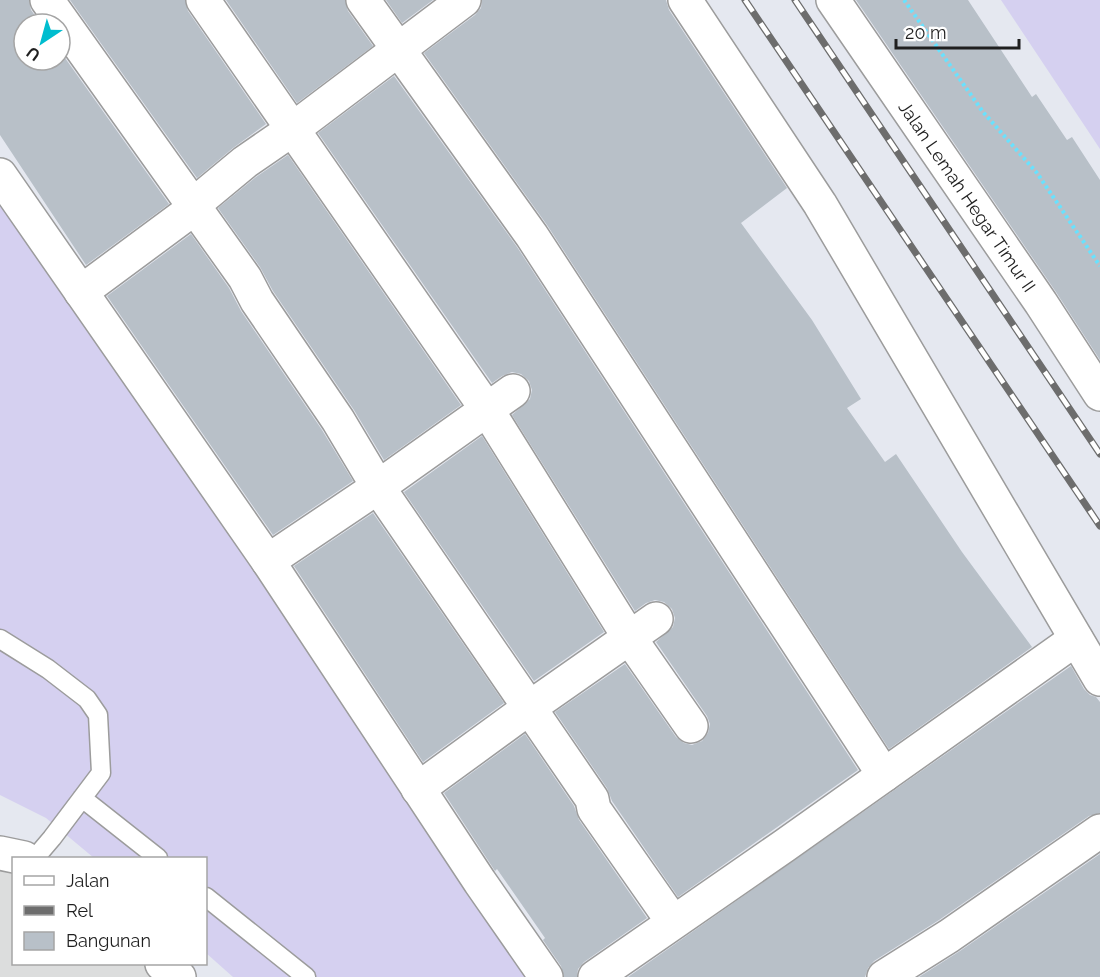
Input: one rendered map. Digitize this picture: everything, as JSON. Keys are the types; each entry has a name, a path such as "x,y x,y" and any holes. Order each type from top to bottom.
{"street":[{"path":"47,0 245,278 257,301 338,420 378,487 592,800 594,809 673,922"},
{"path":"203,0 293,129 500,401 629,637 691,726"},
{"path":"363,0 532,236 884,775"},
{"path":"81,292 185,215 192,206 245,162 293,129 464,0"},
{"path":"685,0 820,204 1100,679"},
{"name":"Jalan Lemah Hegar Timur II","path":"833,0 1041,303 1100,394"},
{"path":"0,175 268,561 480,882 546,977"},
{"path":"268,561 500,401"},
{"path":"418,789 656,619"},
{"path":"595,977 884,775 1080,644"},
{"path":"884,977 949,936 1100,831"},
{"path":"0,853 19,857"},
{"path":"164,965 179,977"}],"lane":[{"path":"0,639 48,669 87,699 98,715 101,773 36,857"},
{"path":"82,798 157,857"},
{"path":"207,898 306,977"}],"path":[{"path":"904,0 983,112 1037,173 1100,266"}],"shaded area":[{"path":"1001,0 1100,0 1100,149"},
{"path":"0,177 540,977 233,977 207,954 207,857 93,857 46,818 0,795"},
{"path":"0,852 12,861 12,965 146,965 162,977 0,977"}],"building":[{"path":"0,0 29,0 32,12 12,12 12,72 72,72 72,68 169,204 86,265 0,135"},
{"path":"70,0 185,0 188,11 266,124 197,178"},
{"path":"226,0 345,0 348,11 373,46 297,103"},
{"path":"386,0 433,0 402,23"},
{"path":"482,0 666,0 669,10 787,188 741,223 812,320 861,399 847,408 885,462 896,454 962,552 1032,647 889,749 547,225 424,53 475,15 481,8"},
{"path":"856,0 968,0 1032,97 1036,94 1067,140 1072,137 1100,180 1100,360 1056,292"},
{"path":"394,76 517,247 858,770 678,897 612,801 607,788 555,712 625,664 676,737 692,745 702,741 708,733 710,724 707,716 656,642 673,627 675,618 672,609 664,602 655,600 635,611 512,415 530,399 532,390 529,381 521,374 512,372 492,383 318,133"},
{"path":"288,155 461,405 384,460 354,410 273,291 260,267 218,208"},
{"path":"191,234 229,288 241,311 322,430 353,481 273,535 107,296"},
{"path":"482,436 604,632 534,681 404,492"},
{"path":"373,513 504,703 423,762 294,566"},
{"path":"1071,666 1084,689 1100,702 1100,813 1089,816 939,920 874,961 865,977 628,977"},
{"path":"525,734 574,806 579,820 647,918 584,962 578,969 577,977 564,977 561,966 543,940 545,938 497,869 495,871 444,793"},
{"path":"1100,854 1100,977 919,977 960,951"}],"railway":[{"path":"745,0 1100,526"},
{"path":"795,0 1100,454"}]}
